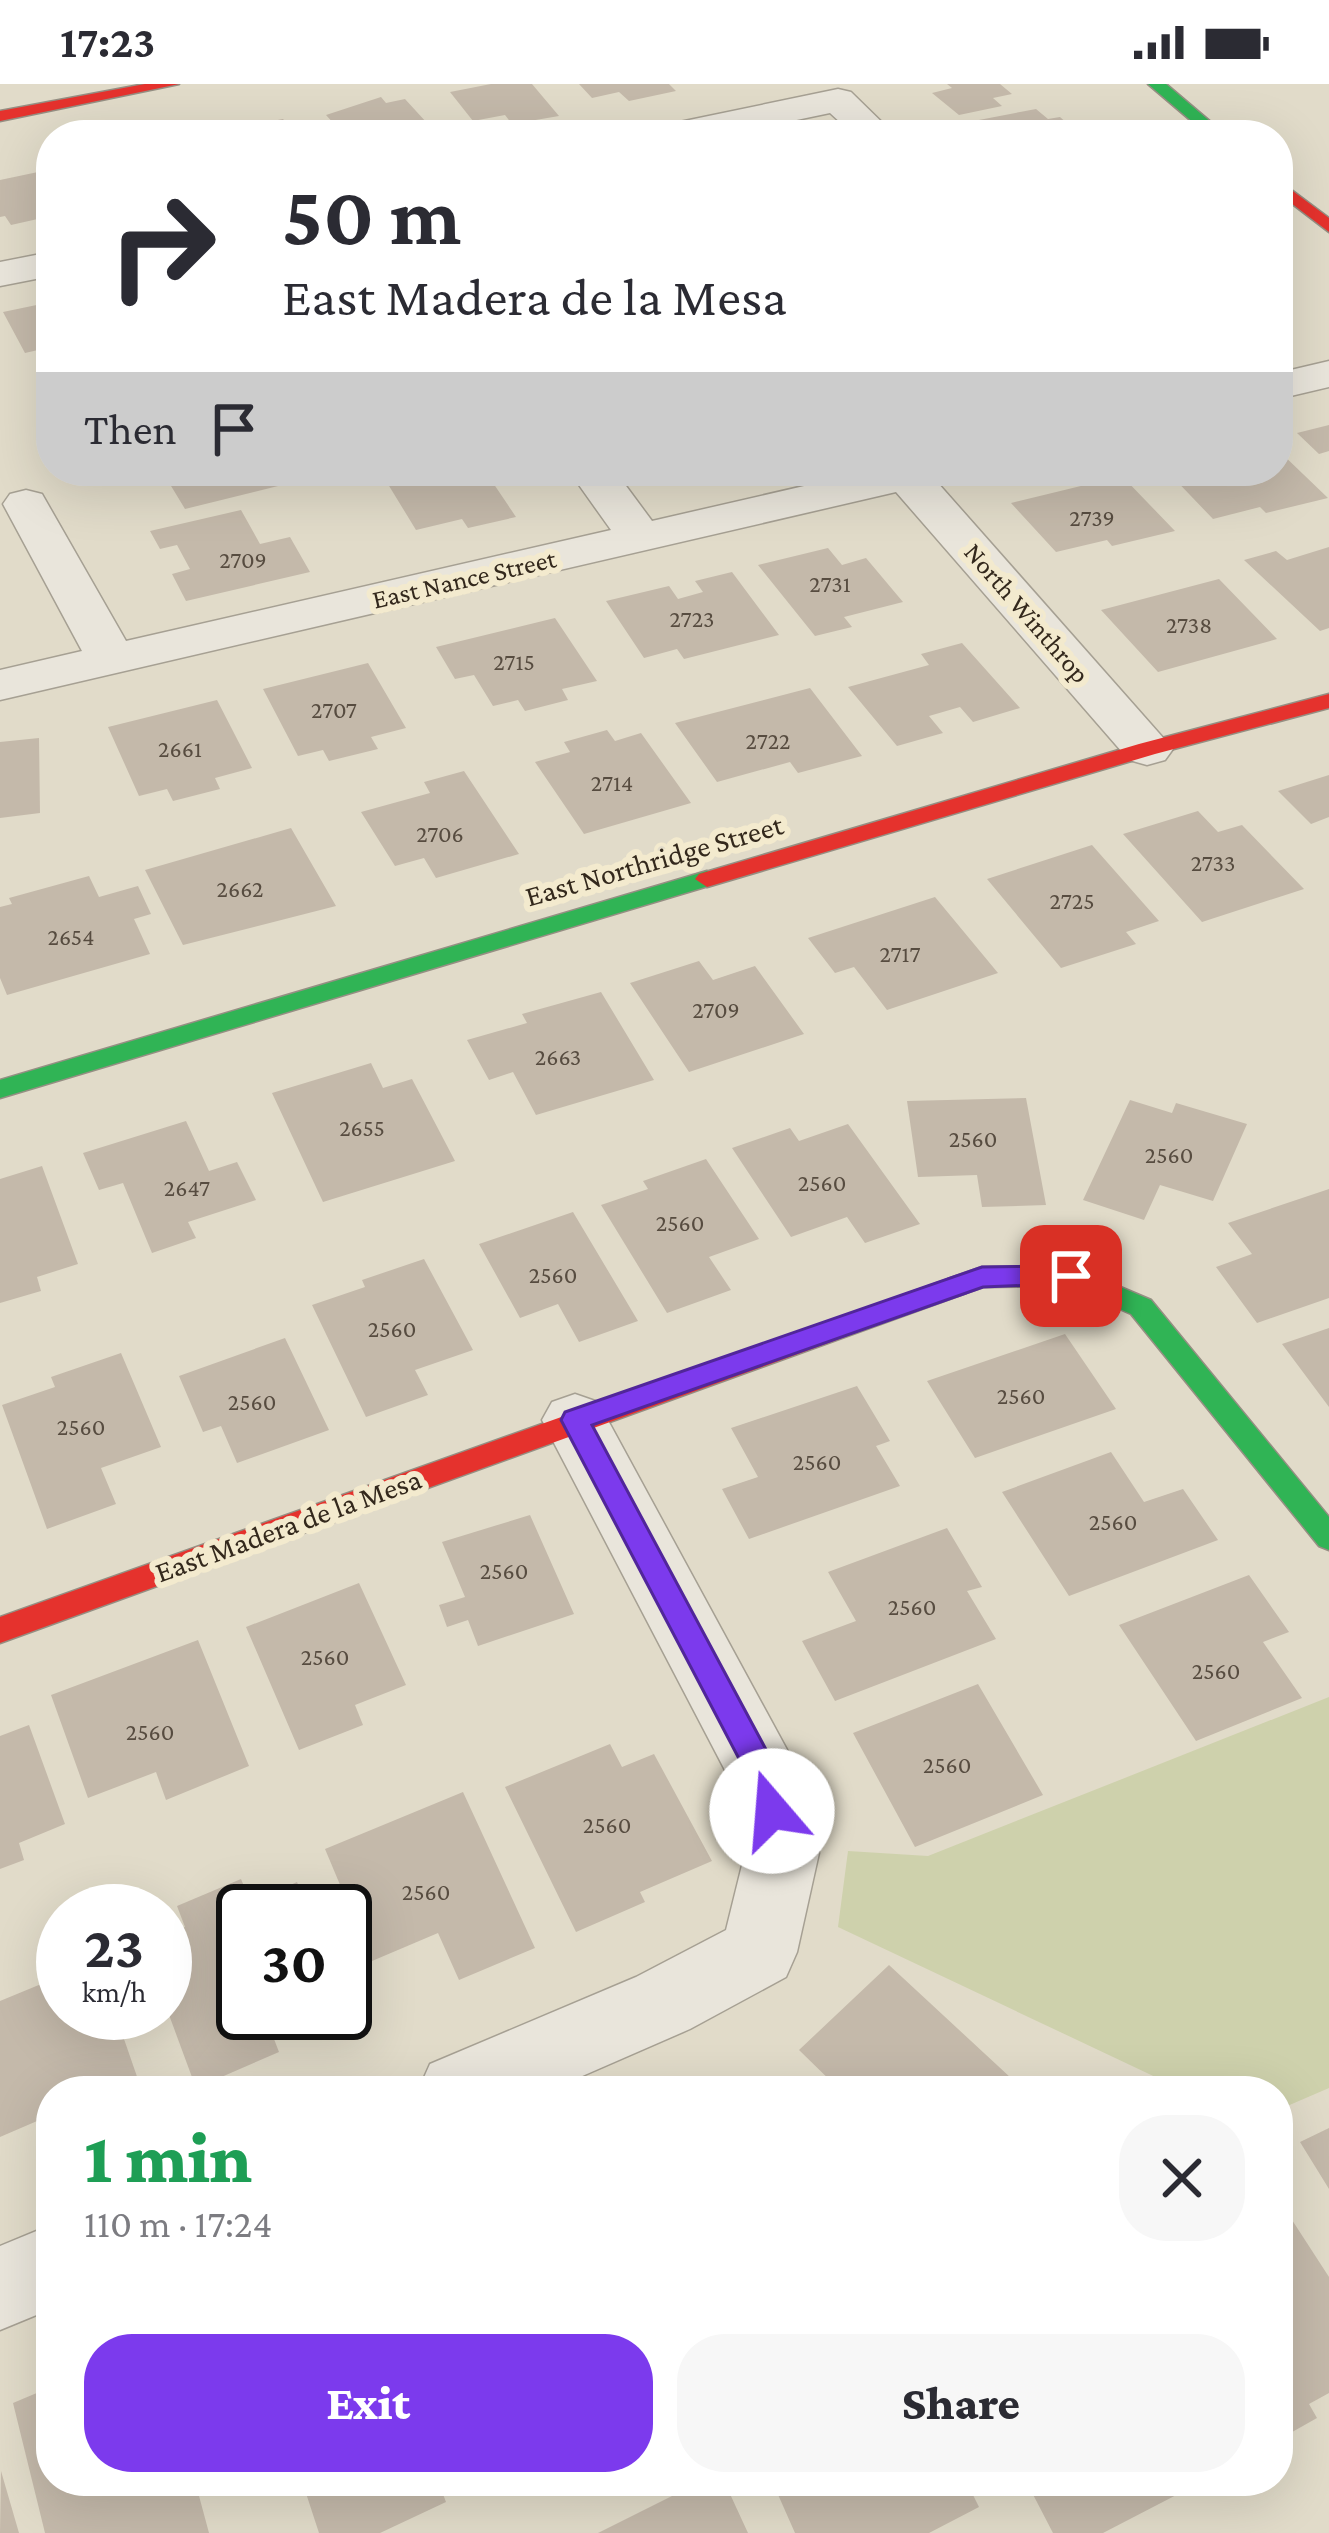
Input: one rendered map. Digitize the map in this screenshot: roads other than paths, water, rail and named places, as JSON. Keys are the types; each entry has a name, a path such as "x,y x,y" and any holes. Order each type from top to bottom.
{"street":[{"path":"0,116 171,84"},
{"path":"1156,84 1200,120"},
{"path":"742,120 838,100 860,120"},
{"path":"1293,197 1329,227"},
{"path":"0,274 36,267"},
{"path":"1293,382 1329,374"},
{"path":"603,486 641,538"},
{"name":"East Nance Street","path":"0,686 866,486"},
{"name":"North Winthrop","path":"928,486 1147,749"},
{"path":"26,504 112,661"},
{"name":"East Northridge Street","path":"0,1089 1147,749 1329,701"},
{"name":"East Madera de la Mesa","path":"0,1630 982,1277 1071,1276 1141,1307 1329,1538"},
{"path":"493,2076 663,2003 759,1952 782,1852 761,1770 575,1420"},
{"path":"0,2288 36,2272"}]}
